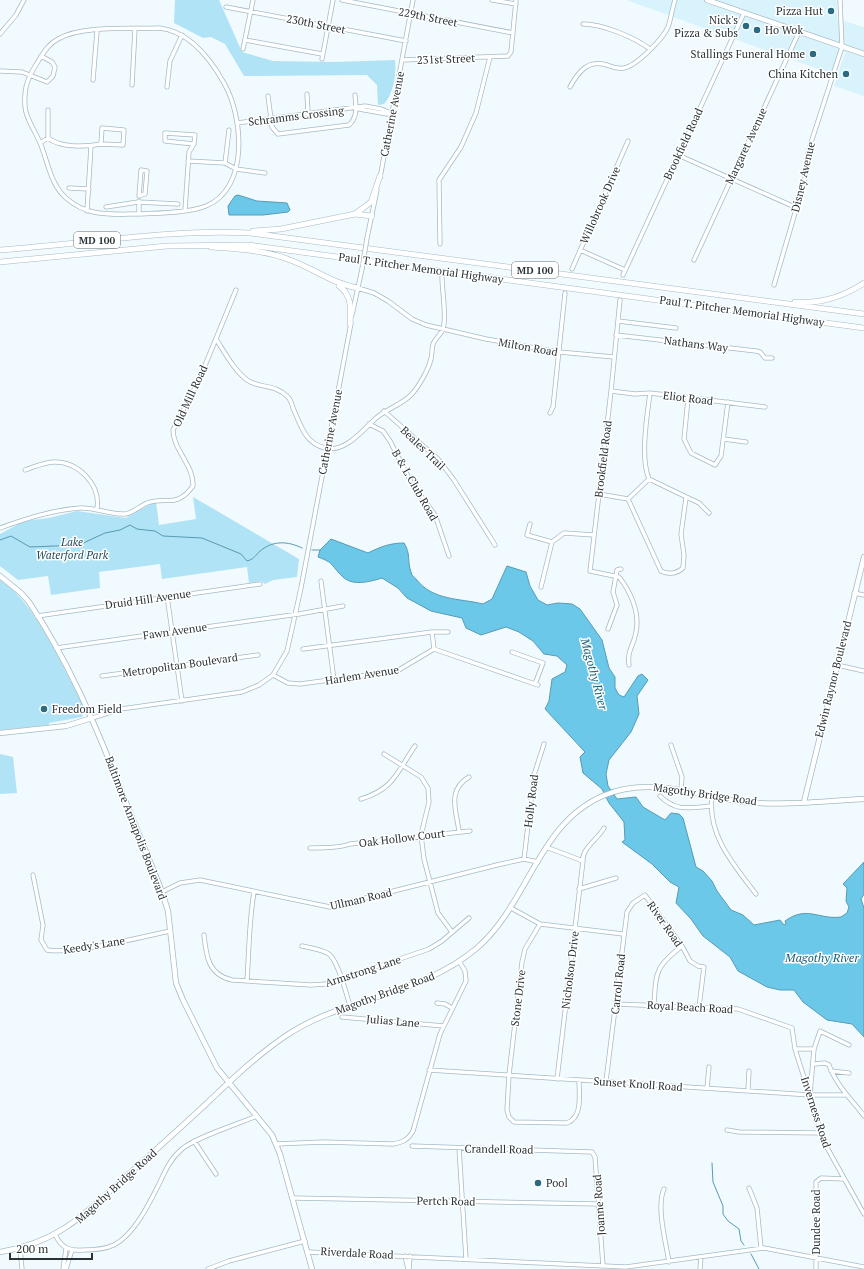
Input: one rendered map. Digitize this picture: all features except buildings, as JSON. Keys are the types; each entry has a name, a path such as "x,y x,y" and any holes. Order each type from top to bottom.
{"highway":[{"path":"206,232 269,230 355,214 371,202 380,176"},
{"path":"355,214 372,216"},
{"name":"Paul T. Pitcher Memorial Highway","path":"0,250 160,234 206,232 250,233 864,314"},
{"path":"194,244 270,254 291,260 346,286 358,288"},
{"name":"Paul T. Pitcher Memorial Highway","path":"0,262 194,244 249,245 864,328"},
{"path":"328,278 342,288 348,296 351,307 350,324"},
{"path":"690,291 811,303 836,298 864,283"}],"main road":[{"path":"706,0 864,54"},
{"name":"Edwin Raynor Boulevard","path":"804,802 864,557"},
{"name":"Baltimore Annapolis Boulevard","path":"0,576 22,593 37,616 75,681 92,718 162,892 168,911 176,983 182,1000 217,1068 268,1129 276,1144 293,1198 312,1269"},
{"path":"0,733 61,726 92,718"},
{"name":"Magothy Bridge Road","path":"0,1252 20,1248 55,1234 75,1222 90,1210 254,1059 289,1033 319,1017 430,979 477,948 493,932 511,908 546,847 567,818 582,807 600,797 614,791 649,786 681,790 744,802 804,802 864,799"}],"street":[{"path":"0,34 16,15 24,0"},
{"path":"243,49 253,0"},
{"path":"322,59 333,0"},
{"name":"229th Street","path":"342,0 513,33"},
{"name":"Catherine Avenue","path":"92,718 120,709 247,691 260,685 273,675 287,651 414,0"},
{"path":"492,0 516,2 513,33"},
{"path":"570,87 580,71 589,66 603,64 615,68 627,68 638,60 664,34 668,26 675,0"},
{"path":"840,0 842,47"},
{"name":"230th Street","path":"226,7 406,41"},
{"name":"Brookfield Road","path":"623,275 744,13"},
{"path":"583,24 595,25 637,40 650,49"},
{"path":"132,84 136,29"},
{"path":"167,29 182,35 206,56 216,70 231,98 237,123 238,146 236,169 232,180 225,192 216,200 206,206 185,210 139,214 103,214 87,211 72,203 58,189 40,143 25,114 26,86 29,75 50,45 67,34 97,31 167,29"},
{"path":"94,80 97,31"},
{"name":"Margaret Avenue","path":"694,260 799,32"},
{"name":"231st Street","path":"402,60 490,58 510,55 513,33"},
{"path":"167,87 170,61 182,35"},
{"path":"245,40 322,54"},
{"name":"Disney Avenue","path":"774,285 807,170 808,152 842,47"},
{"path":"0,71 14,71 47,82 53,76 55,67 52,62 41,56"},
{"path":"440,244 438,180 461,147 476,113 490,58"},
{"path":"307,94 308,113"},
{"path":"268,96 270,118 274,132 278,134 286,134 349,125 354,121 356,108 355,95"},
{"path":"385,110 390,108 393,103"},
{"name":"Schramms Crossing","path":"237,123 365,106 392,113"},
{"name":"Schramms Crossing","path":"356,108 387,114 392,113"},
{"path":"48,110 48,138"},
{"path":"48,138 57,143 91,146 102,144 123,145 124,130 102,128 102,144"},
{"path":"225,164 229,130"},
{"path":"185,210 189,152 194,144 194,135 166,133 165,141 194,144"},
{"path":"40,143 48,138"},
{"name":"Willobrook Drive","path":"572,268 628,141"},
{"path":"87,211 91,146"},
{"path":"678,154 797,208"},
{"path":"188,161 225,164 236,169 265,173"},
{"path":"139,196 145,194 147,171 141,170 138,202 139,214"},
{"path":"69,188 89,189"},
{"path":"106,207 138,202 178,204"},
{"path":"580,250 625,270"},
{"path":"216,339 237,369 247,380 279,390 289,399 308,440 314,445 327,449 340,448 356,437 384,411 402,403 413,393 427,370 431,359 433,346 443,329 442,277"},
{"name":"Milton Road","path":"358,288 374,293 388,301 412,319 426,325 486,339 560,352 614,357"},
{"name":"Old Mill Road","path":"0,528 29,518 80,508 97,509 126,514 147,503 159,501 169,502 180,498 193,486 192,472 174,437 174,430 199,380 236,290"},
{"path":"550,413 553,407 560,352 565,294"},
{"name":"Brookfield Road","path":"615,575 590,571 620,300"},
{"path":"618,321 676,328"},
{"name":"Nathans Way","path":"616,334 756,351 760,352 766,358 772,358"},
{"name":"Eliot Road","path":"611,391 635,394 650,393 688,399 765,407"},
{"path":"650,393 645,435 645,469 649,479 698,503 709,513"},
{"path":"688,399 684,439 691,452 716,466 724,439 728,402"},
{"name":"Beales Trail","path":"384,411 438,459 454,480 496,545"},
{"name":"B & L Club Road","path":"369,424 383,431 390,441 411,482 435,515 449,556"},
{"path":"724,439 746,442"},
{"path":"25,470 52,462 74,466 83,473 93,486 97,509"},
{"path":"628,499 649,479"},
{"path":"599,494 628,499"},
{"path":"628,499 661,571 667,574 674,574 683,568 684,555 681,534 686,498"},
{"path":"530,524 527,535 552,542"},
{"path":"541,587 552,542 564,533 594,535"},
{"path":"608,629 617,605 613,592 615,575 618,570 621,569"},
{"path":"615,575 622,581 635,606 636,633 628,652 629,665"},
{"path":"321,581 334,680"},
{"name":"Druid Hill Avenue","path":"37,616 260,584"},
{"path":"854,593 864,595"},
{"path":"168,596 182,700"},
{"name":"Fawn Avenue","path":"56,648 295,615 343,606"},
{"path":"432,632 434,649 537,684 543,663 512,652"},
{"path":"303,649 432,632 448,632"},
{"name":"Harlem Avenue","path":"273,675 288,683 300,684 396,671 434,649"},
{"name":"Metropolitan Boulevard","path":"102,676 258,655"},
{"path":"837,665 864,670"},
{"name":"Holly Road","path":"524,860 534,775 544,744"},
{"path":"670,745 682,777 681,790"},
{"path":"361,799 378,792 387,786 415,746"},
{"path":"384,754 421,777 428,788 429,802 421,835 424,859 438,913 452,932"},
{"path":"458,831 455,792 461,781 469,777"},
{"path":"660,796 668,804 675,807 711,806"},
{"path":"712,796 711,806 715,827 722,848 756,894"},
{"path":"546,847 583,861 584,853 601,835 604,828"},
{"name":"Oak Hollow Court","path":"310,848 341,848 350,844 421,835 470,831"},
{"name":"Ullman Road","path":"162,892 180,883 200,880 330,907 524,860 538,862"},
{"name":"Nicholson Drive","path":"558,1079 583,861"},
{"name":"Keedy's Lane","path":"33,875 43,925 41,940 47,950 55,951 84,948 170,931"},
{"path":"579,889 616,878"},
{"path":"247,981 250,947 250,917 254,892"},
{"name":"Carroll Road","path":"606,1082 623,934 627,912 633,903 645,895"},
{"name":"River Road","path":"645,895 682,946 690,961 698,966 704,967 699,1007"},
{"path":"511,908 540,924 623,934"},
{"name":"Armstrong Lane","path":"204,935 206,956 214,970 227,979 311,985 326,984 342,980 429,949 469,918"},
{"name":"Stone Drive","path":"540,924 525,949 522,962 509,1076 507,1110 509,1117 514,1122 567,1124 577,1115 579,1080"},
{"path":"302,946 320,950 330,955 342,980 350,1006"},
{"path":"654,1006 656,974 662,963 682,946"},
{"path":"276,1144 305,1142 393,1144 403,1142 408,1138 413,1131 429,1070 444,1026 466,981 465,971 459,961"},
{"path":"437,1003 445,1004 452,1008"},
{"name":"Royal Beach Road","path":"616,1004 738,1009 792,1028 795,1050"},
{"name":"Julias Lane","path":"342,1017 444,1026"},
{"path":"810,1095 814,1064 814,1049 820,1031 849,1045"},
{"path":"795,1050 814,1049"},
{"name":"Inverness Road","path":"795,1050 825,1144 864,1214"},
{"path":"814,1064 828,1064 847,1095 864,1116"},
{"path":"707,1088 709,1067"},
{"name":"Sunset Knoll Road","path":"429,1070 810,1095 847,1095"},
{"path":"748,1090 749,1071"},
{"path":"831,1071 849,1073"},
{"path":"55,1234 58,1242 66,1249 101,1249 113,1245 120,1240 145,1211 170,1161 183,1147 194,1141 257,1116"},
{"path":"727,1130 740,1132 822,1133"},
{"path":"194,1141 216,1174"},
{"name":"Crandell Road","path":"412,1146 585,1151"},
{"path":"459,1148 466,1259"},
{"name":"Joanne Road","path":"585,1151 592,1152 595,1157 603,1266"},
{"name":"Dundee Road","path":"816,1269 816,1182 821,1178 844,1179"},
{"path":"749,1188 757,1208 761,1248"},
{"path":"664,1189 661,1195 663,1225 669,1262"},
{"name":"Pertch Road","path":"293,1198 599,1204"},
{"path":"208,1269 229,1261 305,1241"},
{"path":"20,1248 22,1269"},
{"name":"Riverdale Road","path":"308,1252 466,1259 586,1267 630,1267 761,1248 773,1248 859,1267 864,1266"},
{"path":"63,1269 66,1249"},
{"path":"66,1269 72,1250"},
{"path":"409,1256 409,1269"},
{"path":"700,1269 701,1257"}],"shaded area":[{"path":"626,0 836,0 837,19 864,27 864,96 834,86 845,52 840,50 832,74"}],"green space":[{"path":"175,0 219,0 242,52 273,61 335,62 395,60 395,77 390,95 384,104 378,105 377,85 367,75 244,76 225,44 211,37 203,38 174,23"},
{"name":"Lake Waterford Park","path":"193,497 299,559 297,577 273,580 265,584 261,581 249,583 247,567 162,579 160,564 99,572 100,588 51,595 48,576 18,580 0,566 0,534 24,521 49,518 77,511 126,518 156,502 159,525 196,519"},
{"path":"0,579 13,590 25,604 47,636 82,702 85,711 82,717 49,723 49,725 0,730"},
{"path":"0,754 13,757 17,793 0,794"}],"water":[{"path":"238,195 257,201 287,203 290,210 288,212 263,215 229,215 228,206 235,196"},
{"name":"Magothy River","path":"331,539 368,553 385,546 404,543 412,575 430,591 447,598 483,604 492,599 507,566 526,572 530,586 538,600 547,605 558,603 572,604 580,609 602,640 609,668 615,677 615,688 619,695 624,697 638,676 642,674 648,680 637,696 639,714 631,732 609,760 606,774 608,786 617,799 636,797 643,807 665,820 671,813 679,814 683,818 696,867 703,871 712,881 717,891 731,910 743,915 754,925 780,920 784,925 786,924 785,921 793,916 807,913 826,917 841,917 847,913 849,907 846,901 847,888 843,884 864,862 864,894 861,899 864,908 864,1037 852,1024 827,1020 803,1002 794,990 780,990 767,987 738,971 730,957 703,936 691,919 676,903 679,887 670,882 652,864 622,842 625,840 624,822 609,803 602,789 583,773 580,757 585,752 545,709 549,701 552,679 565,672 567,665 557,656 544,654 533,641 519,632 506,627 481,635 466,628 462,618 431,611 407,598 398,588 382,578 360,582 345,579 329,562 318,557 320,550"}],"waterway":[{"name":"Magothy River","path":"0,540 11,536 30,547 79,545 105,533 120,530 130,525 137,529 155,531 163,536 202,538 241,554 247,561 253,559 259,552 269,545 286,543 302,548"},
{"name":"Magothy River","path":"312,550 320,550"},
{"path":"712,1163 713,1182 723,1206 723,1214 728,1221 739,1229 741,1241 744,1245"},
{"path":"751,1254 759,1269"}],"place":[{"name":"Pizza Hut","path":"831,11"},
{"name":"Nick's Pizza & Subs","path":"746,26"},
{"name":"Ho Wok","path":"757,30"},
{"name":"Stallings Funeral Home","path":"813,54"},
{"name":"China Kitchen","path":"846,74"},
{"name":"Freedom Field","path":"44,709"},
{"name":"Pool","path":"538,1183"}]}
